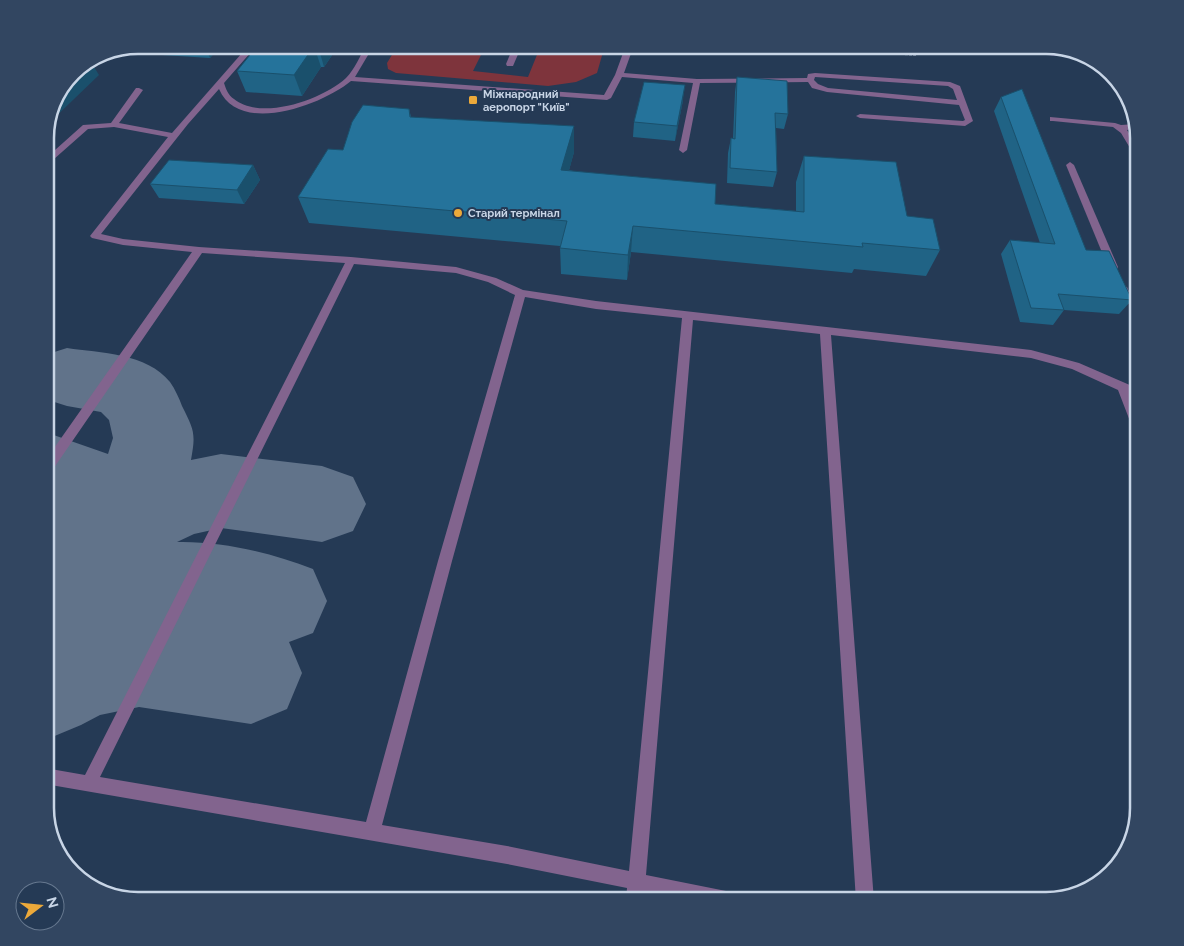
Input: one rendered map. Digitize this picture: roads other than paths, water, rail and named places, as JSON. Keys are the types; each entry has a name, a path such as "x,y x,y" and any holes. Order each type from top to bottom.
{"lane":[{"path":"245,54 175,136 95,236 124,242 199,250 352,260 456,270 492,280 521,293 596,305 1031,354 1075,366 1130,390"},
{"path":"220,82 225,94 232,102 246,108 260,110 299,106 328,94 350,79 365,54"},
{"path":"510,64 514,54"},
{"path":"350,79 607,98 619,75 627,54"},
{"path":"810,80 811,76 815,74 950,84 957,88 969,121 965,124 860,116"},
{"path":"619,75 697,81 810,80"},
{"path":"810,80 815,86 827,90 962,102"},
{"path":"683,150 697,81"},
{"path":"114,125 140,90"},
{"path":"1053,119 1109,124 1121,128 1129,127"},
{"path":"54,156 86,127 96,125 114,125 175,136"},
{"path":"1121,128 1130,142"},
{"path":"1070,166 1128,300 1130,300"},
{"path":"54,458 199,250"},
{"path":"89,783 352,260"},
{"path":"372,832 442,570 521,293"},
{"path":"636,892 688,315"},
{"path":"825,331 864,892"},
{"path":"1123,387 1130,405"},
{"path":"54,777 507,855 686,892"}],"place":[{"name":"Міжнародний аеропорт \"Київ\"","path":"473,100"},
{"name":"Старий термінал","path":"458,213"}]}
